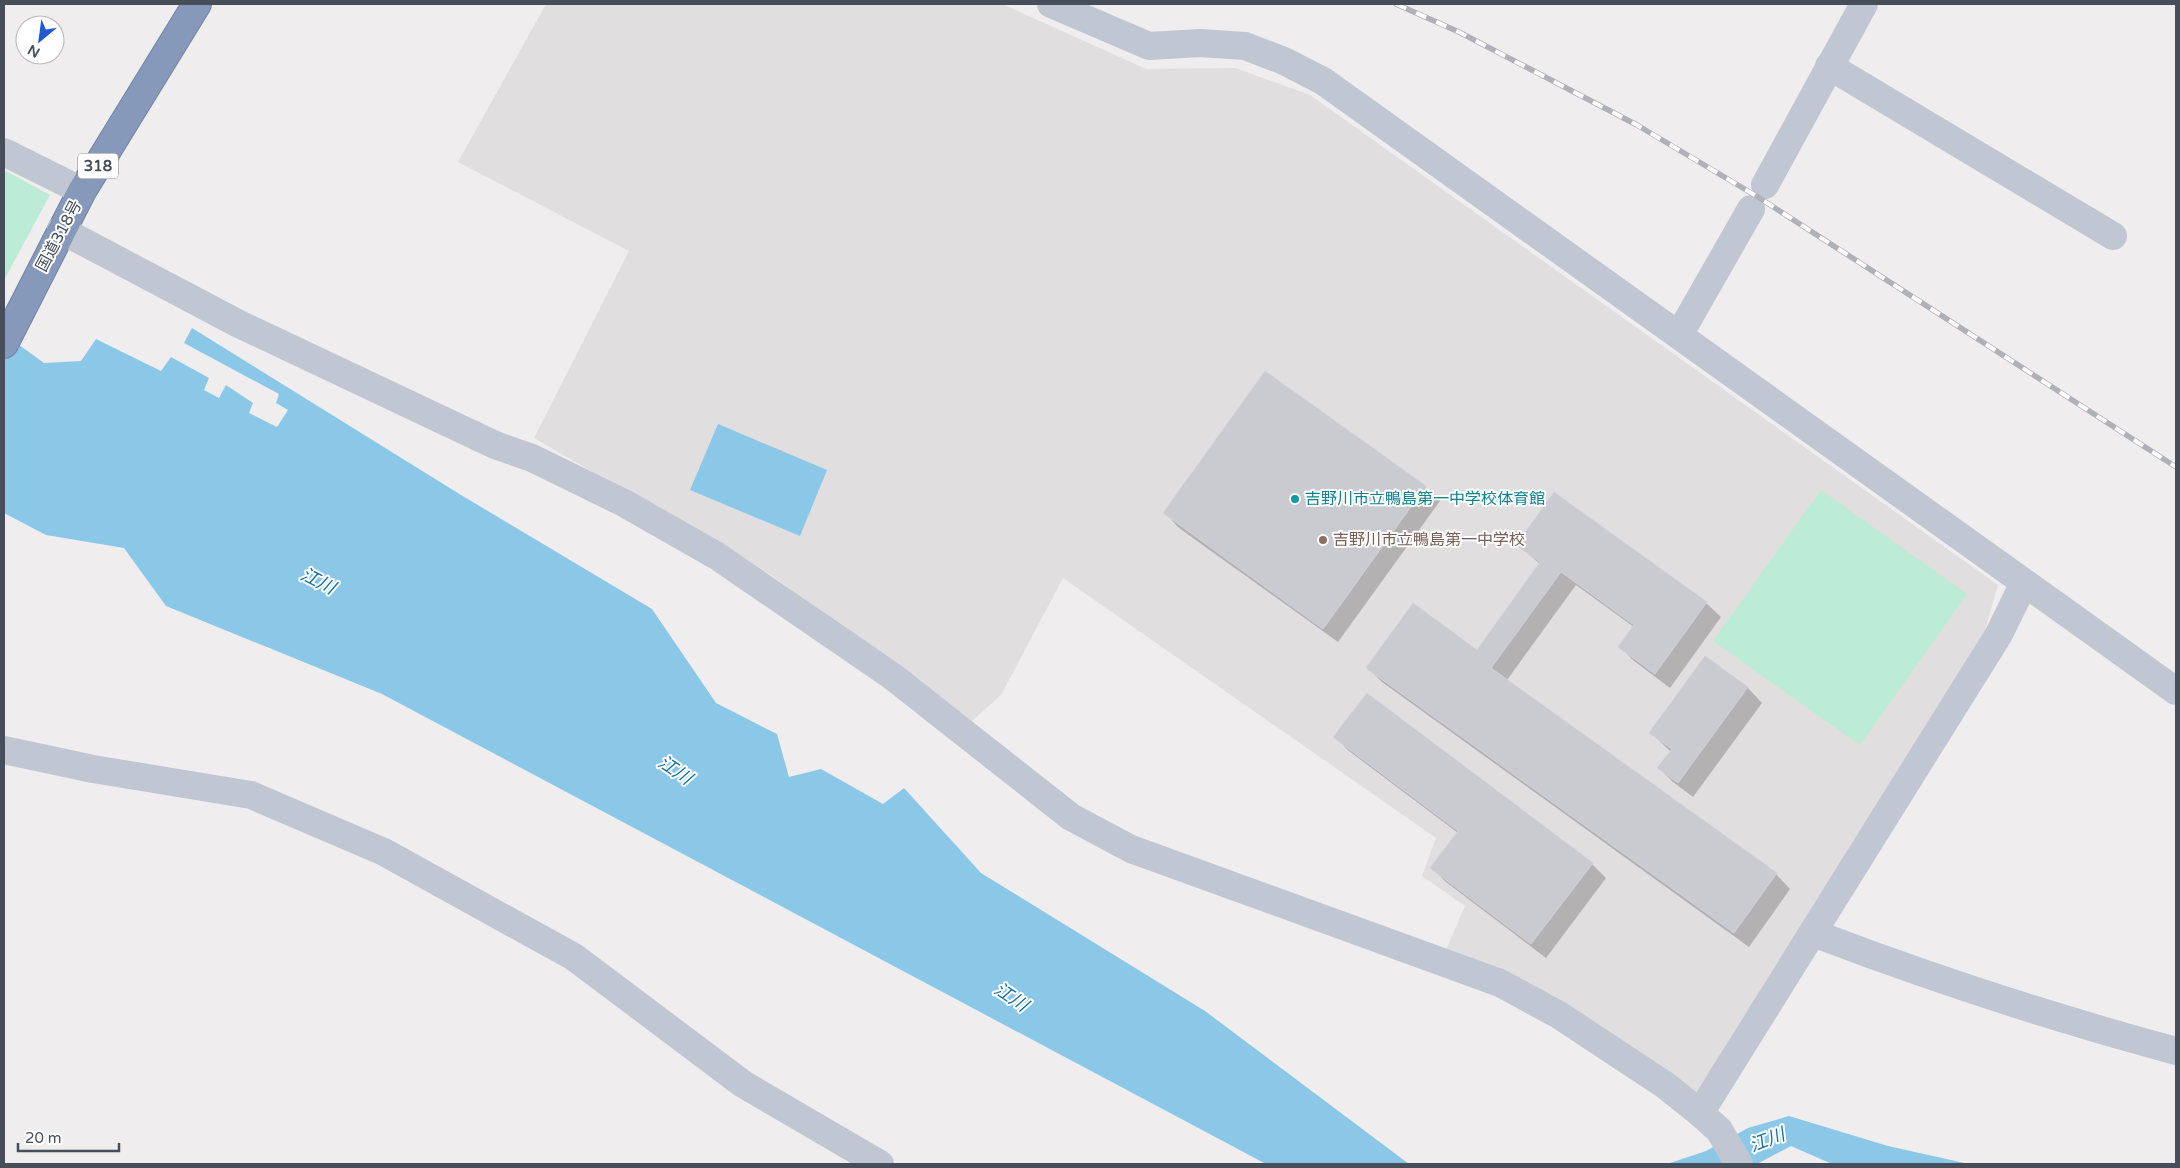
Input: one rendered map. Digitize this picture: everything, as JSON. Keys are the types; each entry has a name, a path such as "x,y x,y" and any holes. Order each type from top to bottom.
{"highway":[{"name":"国道318号","path":"6,339 82,191 197,4"}],"street":[{"path":"1051,4 1149,46 1200,43 1245,46 1284,61 1323,81 2176,691"},
{"path":"1765,184 1864,4"},
{"path":"1829,66 2113,236"},
{"path":"4,152 82,191"},
{"path":"1679,335 1752,209"},
{"path":"61,230 239,324 495,445 541,462 624,503 717,556 892,676 1070,817 1131,849 1500,983 1559,1015 1665,1085 1709,1122 1739,1164"},
{"path":"1709,1122 1813,933 1999,634 2024,583"},
{"path":"4,750 92,769 251,795 384,852 574,958 743,1084 880,1164"},
{"path":"1813,933 1872,955 2113,1034 2176,1051"}],"shaded area":[{"name":"吉野川市立鴨島第一中学校","path":"546,4 1002,4 1146,69 1235,68 1310,95 1998,585 1985,630 1697,1095 1445,952 1465,906 1422,876 1436,838 1063,578 1001,695 972,721 771,575 534,438 629,251 458,162"}],"green space":[{"path":"4,170 50,195 4,280"},
{"path":"1821,490 1967,594 1860,745 1713,641"}],"water":[{"name":"江川","path":"192,328 461,495 652,609 716,703 777,734 789,777 821,769 883,804 904,788 981,873 1205,1011 1409,1164 1266,1164 382,694 166,606 124,548 46,535 4,513 4,334 44,363 81,361 96,339 161,371 171,357 209,378 204,390 219,398 226,385 253,403 249,413 277,427 288,410 276,403 279,394 184,343"},
{"path":"718,424 827,470 800,536 690,490"},
{"name":"江川","path":"1789,1116 1888,1146 1969,1164 1832,1164 1791,1146 1757,1164 1667,1164 1706,1151 1748,1128"}],"building":[{"name":"吉野川市立鴨島第一中学校体育館","path":"1265,371 1426,486 1323,629 1163,513"},
{"path":"1554,492 1707,602 1655,674 1618,647 1634,625 1561,572 1491,668 1777,873 1734,933 1366,668 1413,603 1477,650 1540,562 1516,545"},
{"path":"1705,656 1748,687 1678,783 1657,768 1672,749 1649,733"},
{"path":"1367,693 1593,863 1531,944 1430,868 1458,831 1333,737"}],"railway":[{"path":"1396,4 1459,32 1637,125 1758,197 2176,467"}],"place":[{"name":"吉野川市立鴨島第一中学校体育館","path":"1295,499"},
{"name":"吉野川市立鴨島第一中学校","path":"1323,540"}]}
